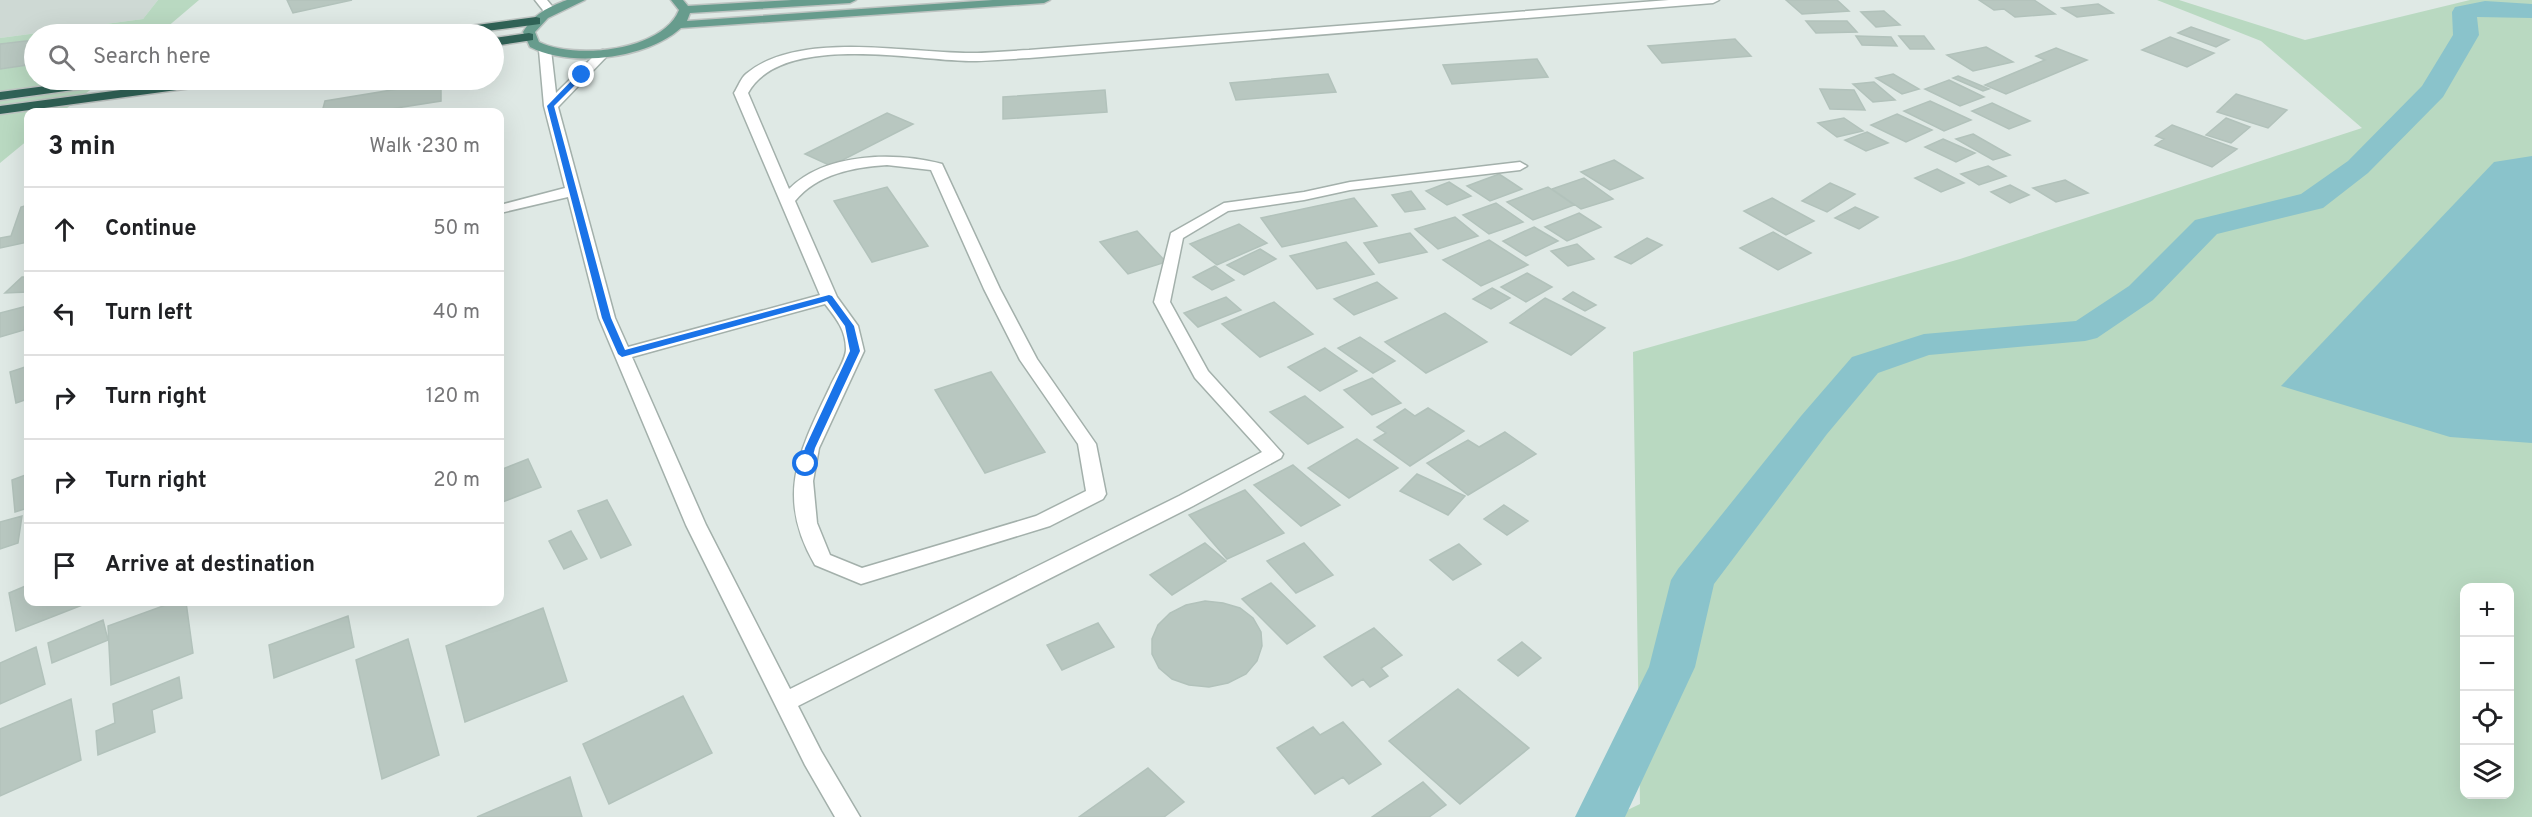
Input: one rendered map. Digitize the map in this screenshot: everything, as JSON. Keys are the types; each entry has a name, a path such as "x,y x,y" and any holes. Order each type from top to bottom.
{"highway":[{"path":"504,25 536,21"},
{"path":"504,41 529,37"},
{"path":"0,96 44,90"},
{"path":"0,110 147,90"}],"main road":[{"path":"579,0 550,11 536,21 529,32 529,37 534,44 545,50 571,54 603,54 648,43 679,25 685,17 685,10 676,0"},
{"path":"685,10 850,0"},
{"path":"679,25 1044,0"}],"street":[{"path":"541,0 550,11"},
{"path":"788,199 804,183 840,168 885,159 915,160 937,167 992,289 1029,360 1087,444 1096,494 1043,522 861,576 822,560 807,523 803,481 810,448 855,351 850,326 829,298 741,93 750,76 775,62 808,54 846,50 970,57 1029,54 1713,0"},
{"path":"545,50 551,106 607,318 696,525 813,758 848,817"},
{"path":"551,106 603,54"},
{"path":"785,702 1186,501 1274,454 1201,374 1162,302 1176,236 1224,207 1304,196 1350,186 1520,166"},
{"path":"504,208 572,191"},
{"path":"622,354 829,298"}],"shaded area":[{"path":"0,0 158,0 143,19 105,24 24,24 24,35 0,38"}],"green space":[{"path":"158,0 199,0 171,24 105,24 143,19"},
{"path":"2157,0 2179,0 2305,40 2470,0 2532,0 2532,817 1613,817 1640,804 1633,352 1960,259 2362,128 2261,41"},
{"path":"24,35 24,90 90,90 67,108 24,108 24,143 0,163 0,38"}],"water":[{"path":"2532,156 2532,443 2450,437 2281,386 2494,162"}],"building":[{"path":"287,0 352,0 293,13"},
{"path":"1786,0 1837,0 1849,11 1802,14"},
{"path":"1979,0 2034,0 2055,14 2015,17 2004,9 1994,10"},
{"path":"2098,4 2113,13 2077,17 2062,8"},
{"path":"1884,11 1900,25 1876,27 1861,12"},
{"path":"1806,21 1847,21 1857,32 1816,33"},
{"path":"2191,27 2229,40 2216,47 2178,33"},
{"path":"1856,36 1891,37 1897,46 1862,45"},
{"path":"1899,36 1924,36 1934,49 1910,49"},
{"path":"2170,37 2214,53 2187,67 2142,50"},
{"path":"1735,39 1751,56 1662,63 1648,46"},
{"path":"24,41 24,65 0,69 0,44"},
{"path":"1986,47 2013,62 1973,71 1947,55"},
{"path":"2056,48 2087,60 2006,94 1985,85 2045,60 2036,56"},
{"path":"1537,59 1548,77 1452,84 1443,65"},
{"path":"1328,74 1336,92 1236,100 1230,83"},
{"path":"1893,74 1919,89 1902,94 1876,78"},
{"path":"1958,76 1989,89 1983,91 1953,78"},
{"path":"1949,80 1984,97 1960,106 1925,89"},
{"path":"1874,82 1895,100 1873,102 1853,84"},
{"path":"1820,89 1854,90 1865,110 1830,109"},
{"path":"392,90 441,90 441,101 396,108 323,108 325,101"},
{"path":"1105,90 1107,112 1003,119 1003,97"},
{"path":"2236,94 2287,110 2268,128 2217,112"},
{"path":"1930,101 1971,120 1944,131 1904,111"},
{"path":"1992,103 2030,121 2009,129 1972,111"},
{"path":"887,113 913,124 831,166 805,154"},
{"path":"1897,114 1932,130 1906,142 1871,125"},
{"path":"1844,118 1863,131 1837,137 1818,123"},
{"path":"2226,118 2250,127 2231,143 2206,135"},
{"path":"2172,125 2237,149 2212,167 2155,145 2164,139 2156,136"},
{"path":"1867,132 1888,143 1866,151 1845,140"},
{"path":"1973,134 2010,155 1993,160 1956,139"},
{"path":"1943,139 1975,153 1956,162 1925,147"},
{"path":"1614,160 1643,178 1610,190 1581,172"},
{"path":"1988,166 2006,176 1979,185 1961,174"},
{"path":"1937,169 1964,183 1941,192 1915,178"},
{"path":"1499,174 1522,189 1490,201 1467,186"},
{"path":"1584,178 1613,199 1581,209 1552,189"},
{"path":"2065,180 2088,193 2056,202 2033,188"},
{"path":"1449,182 1471,196 1447,205 1426,191"},
{"path":"1830,183 1855,194 1827,212 1802,201"},
{"path":"2010,185 2029,195 2010,203 1991,192"},
{"path":"887,187 928,246 872,262 834,201"},
{"path":"1548,187 1574,205 1533,220 1507,202"},
{"path":"1411,191 1425,209 1405,212 1392,195"},
{"path":"1354,198 1377,226 1282,247 1261,218"},
{"path":"1772,198 1814,221 1786,235 1744,211"},
{"path":"1496,203 1523,222 1489,234 1463,215"},
{"path":"24,206 24,243 0,248 0,238 11,236 21,207"},
{"path":"1855,207 1878,217 1859,229 1835,218"},
{"path":"1579,213 1601,227 1567,241 1545,227"},
{"path":"1455,217 1478,236 1438,249 1415,229"},
{"path":"1239,224 1267,243 1217,265 1190,244"},
{"path":"1534,227 1558,241 1526,256 1503,241"},
{"path":"1137,231 1166,262 1128,274 1100,242"},
{"path":"1773,232 1811,253 1778,270 1740,248"},
{"path":"1410,233 1427,252 1379,263 1364,243"},
{"path":"1647,238 1662,245 1631,264 1615,257"},
{"path":"1489,240 1528,265 1481,286 1443,260"},
{"path":"1346,242 1374,274 1317,289 1290,256"},
{"path":"1577,244 1594,259 1568,266 1551,251"},
{"path":"1260,249 1276,259 1244,275 1227,265"},
{"path":"1215,266 1234,280 1212,290 1193,277"},
{"path":"1527,273 1552,287 1526,302 1501,287"},
{"path":"22,277 24,277 24,292 5,293"},
{"path":"1377,282 1397,298 1354,315 1334,299"},
{"path":"1492,288 1510,298 1491,309 1473,299"},
{"path":"1573,292 1596,305 1585,311 1563,299"},
{"path":"1226,297 1241,310 1198,327 1184,313"},
{"path":"1545,298 1605,328 1571,355 1510,323"},
{"path":"1274,302 1313,334 1260,357 1222,324"},
{"path":"24,307 24,330 0,337 0,313"},
{"path":"1445,313 1487,342 1426,373 1385,342"},
{"path":"1360,337 1395,361 1373,373 1338,348"},
{"path":"1325,348 1357,371 1320,391 1288,367"},
{"path":"24,367 24,400 16,403 10,372"},
{"path":"991,372 1045,452 985,473 935,390"},
{"path":"1372,378 1401,403 1372,415 1344,390"},
{"path":"1305,396 1343,427 1308,444 1270,412"},
{"path":"1428,408 1464,431 1410,466 1374,440 1386,433 1377,427 1405,409 1415,416"},
{"path":"1505,432 1536,454 1468,495 1427,463 1468,440 1479,447"},
{"path":"1357,439 1398,468 1349,498 1308,468"},
{"path":"528,459 541,487 504,501 504,468"},
{"path":"1293,465 1340,505 1301,526 1254,485"},
{"path":"1417,474 1465,496 1448,515 1400,491"},
{"path":"24,476 24,509 15,512 12,480"},
{"path":"1245,490 1284,533 1227,559 1189,515"},
{"path":"607,500 631,545 601,558 578,511"},
{"path":"1504,505 1528,521 1507,535 1484,519"},
{"path":"22,516 18,543 0,549 0,522"},
{"path":"571,531 587,559 564,569 549,541"},
{"path":"1205,543 1226,561 1172,595 1150,575"},
{"path":"1304,543 1333,575 1296,593 1267,561"},
{"path":"1459,544 1481,564 1453,580 1430,560"},
{"path":"1271,583 1315,626 1287,644 1242,599"},
{"path":"24,587 24,606 80,606 16,631 9,593"},
{"path":"1205,601 1240,608 1253,618 1261,632 1262,646 1257,661 1246,674 1228,683 1209,687 1189,685 1172,679 1159,668 1152,654 1152,639 1158,625 1170,613 1186,605"},
{"path":"163,606 187,606 193,653 111,685 108,626"},
{"path":"543,608 567,681 465,722 446,646"},
{"path":"348,616 354,647 274,678 269,645"},
{"path":"103,620 108,640 52,663 48,643"},
{"path":"1098,623 1114,647 1062,670 1047,645"},
{"path":"1374,628 1402,655 1381,668 1388,676 1370,687 1363,679 1352,686 1324,657"},
{"path":"408,639 439,755 382,779 356,660"},
{"path":"1522,642 1541,658 1518,676 1498,660"},
{"path":"36,647 45,684 0,704 0,663"},
{"path":"179,677 182,698 152,710 155,732 98,755 96,731 115,723 113,704"},
{"path":"1458,689 1529,748 1460,804 1389,741"},
{"path":"683,696 712,753 609,804 583,744"},
{"path":"71,699 81,760 0,796 0,729"},
{"path":"1343,722 1381,764 1349,784 1343,777 1315,794 1277,748 1313,727 1320,735"},
{"path":"1148,768 1184,802 1164,817 1079,817"},
{"path":"570,777 582,817 477,817"},
{"path":"1423,782 1446,805 1429,817 1372,817"}],"waterway":[{"path":"1600,817 1672,667 1693,580 1814,425 1865,365 1924,345 2085,331 2141,293 2206,227 2312,201 2358,167 2433,91 2466,35 2464,12 2485,8 2532,11"}],"route":[{"path":"582,75 551,106 607,318 622,354 829,298 850,326 855,351 810,448 806,464"}]}
